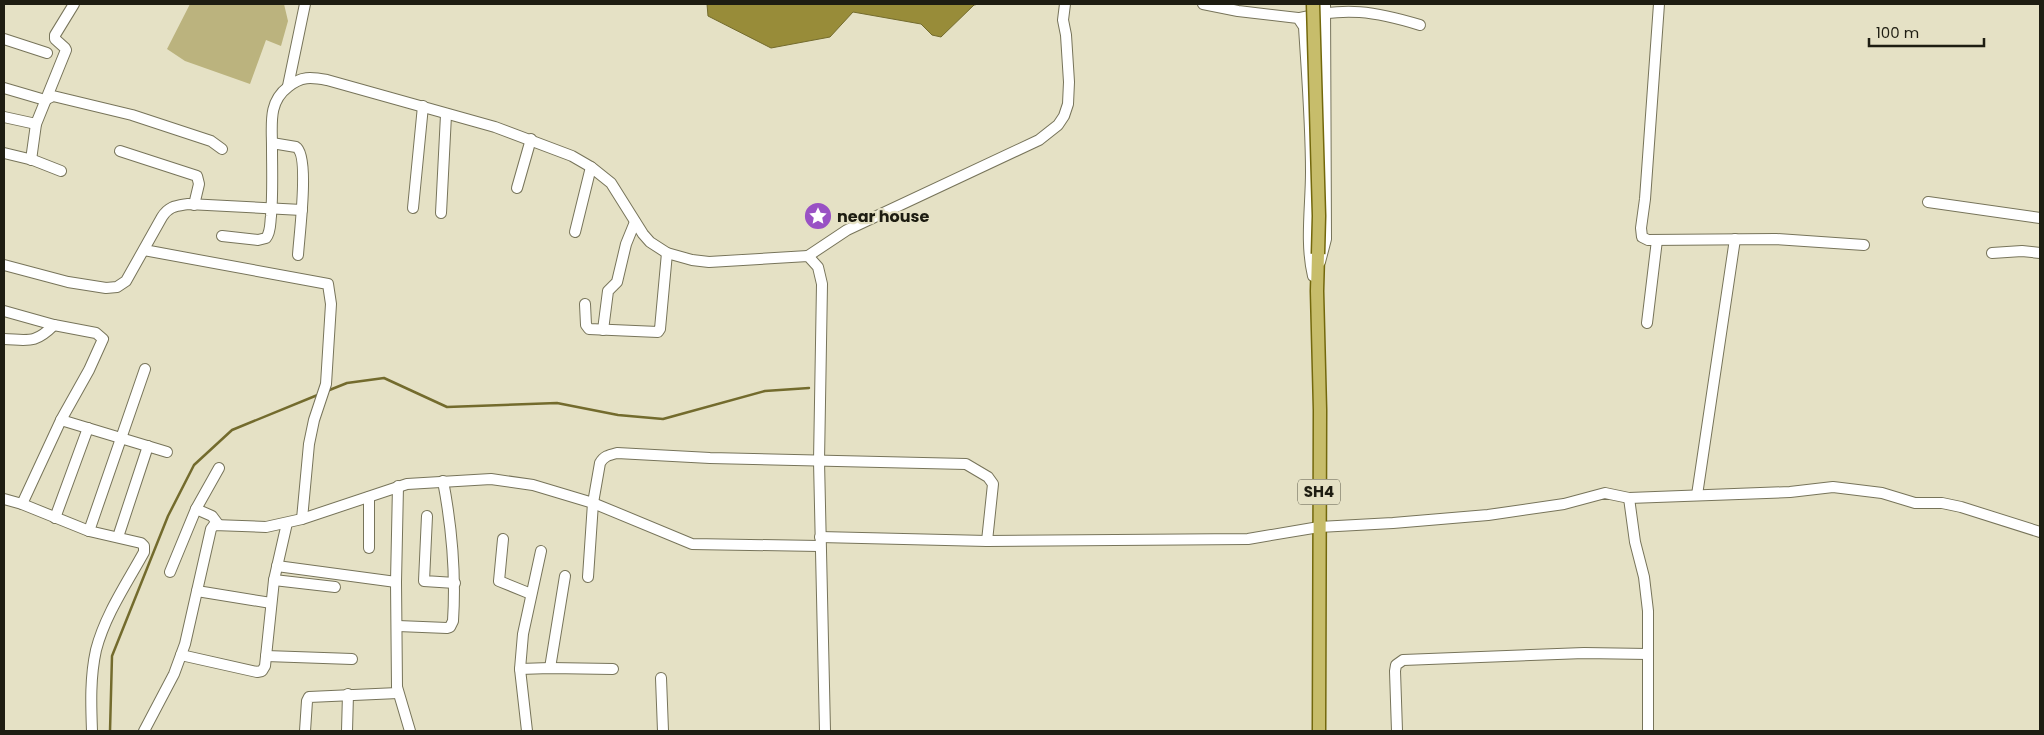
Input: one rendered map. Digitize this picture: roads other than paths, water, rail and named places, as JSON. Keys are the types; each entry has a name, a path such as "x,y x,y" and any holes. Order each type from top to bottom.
{"main road":[{"name":"SH4","path":"1313,4 1319,216 1317,291 1320,410 1319,731"}],"street":[{"path":"31,160 36,124 66,50 55,39 55,36 74,4"},
{"path":"288,86 305,4"},
{"path":"222,236 258,240 266,238 269,234 272,207 272,143 276,99 288,86 298,79 314,78 495,127 572,156 605,176 618,190 635,222 650,242 667,253 692,260 709,262 808,256 847,230 1039,140 1050,132 1064,116 1068,104 1070,82 1063,20 1065,4"},
{"path":"1203,4 1238,11 1298,18 1325,8 1377,14 1420,25"},
{"path":"1659,4 1646,193 1640,228 1643,238 1657,240 1776,239 1864,245"},
{"path":"1319,259 1326,239 1325,8"},
{"path":"1298,18 1304,27 1310,103 1310,244 1312,272 1317,291"},
{"path":"4,39 47,53"},
{"path":"4,88 45,100 52,96 119,111 211,141 222,149"},
{"path":"413,208 423,106"},
{"path":"441,214 446,115"},
{"path":"4,117 36,124"},
{"path":"517,188 531,139"},
{"path":"272,143 296,147 302,152 302,210 298,255"},
{"path":"120,151 197,176 199,184 191,204"},
{"path":"4,153 31,160 61,172"},
{"path":"575,232 591,167"},
{"path":"1928,202 2040,218"},
{"path":"4,265 68,282 112,288 121,286 126,281 162,217 173,206 191,204 302,210"},
{"path":"603,330 609,290 617,282 626,244 635,222"},
{"path":"1697,495 1736,239"},
{"path":"1648,323 1657,240"},
{"path":"144,250 328,284 331,304 326,384 314,420 309,444 302,520"},
{"path":"1992,253 2022,251 2040,253"},
{"path":"585,304 587,328 654,333 659,331 667,253"},
{"path":"808,256 818,267 822,284 818,461 825,731"},
{"path":"4,311 54,325 96,333 103,340 89,370 61,420 22,504"},
{"path":"4,339 36,339 44,336 54,325"},
{"path":"89,531 145,369"},
{"path":"61,420 167,452"},
{"path":"55,518 88,428"},
{"path":"118,537 148,446"},
{"path":"588,577 593,503 600,463 609,455 617,453 818,461 966,464 988,477 993,484 987,541"},
{"path":"170,572 196,509 219,468"},
{"path":"144,731 174,674 181,655 198,591 211,529 214,525 266,527 302,520 398,486 443,481 491,479 533,485 593,503 692,544 819,541 1248,539 1319,527 1488,515 1564,504 1605,493 1628,498 1790,492 1833,487 1882,493 1915,503 1942,503 1961,507 2040,532"},
{"path":"398,626 450,627 452,621 455,583 450,526 443,481"},
{"path":"398,486 396,582 398,693 410,731"},
{"path":"369,497 369,548"},
{"path":"4,498 89,531 141,543 144,546 144,552 111,613 96,649 90,696 92,731"},
{"path":"1628,498 1635,542 1644,577 1648,611 1648,731"},
{"path":"196,509 212,516 218,524"},
{"path":"426,516 424,581 455,583"},
{"path":"181,655 257,672 264,668 274,580 286,523"},
{"path":"502,539 498,581 531,594"},
{"path":"527,731 520,669 523,634 541,551"},
{"path":"277,566 396,582"},
{"path":"550,668 565,576"},
{"path":"274,580 335,587"},
{"path":"198,591 271,603"},
{"path":"1396,731 1395,670 1396,665 1402,660 1584,653 1648,654"},
{"path":"266,656 352,658"},
{"path":"520,669 613,670"},
{"path":"661,678 663,731"},
{"path":"305,731 307,699 313,696 398,693"},
{"path":"347,731 348,694"}],"waterway":[{"path":"327,391 347,383 384,378 447,407 557,403 618,415 663,419 765,391 809,388"},
{"path":"110,731 112,656 168,516 194,465 232,430 320,394"}],"place":[{"name":"near house","path":"818,216"}]}
